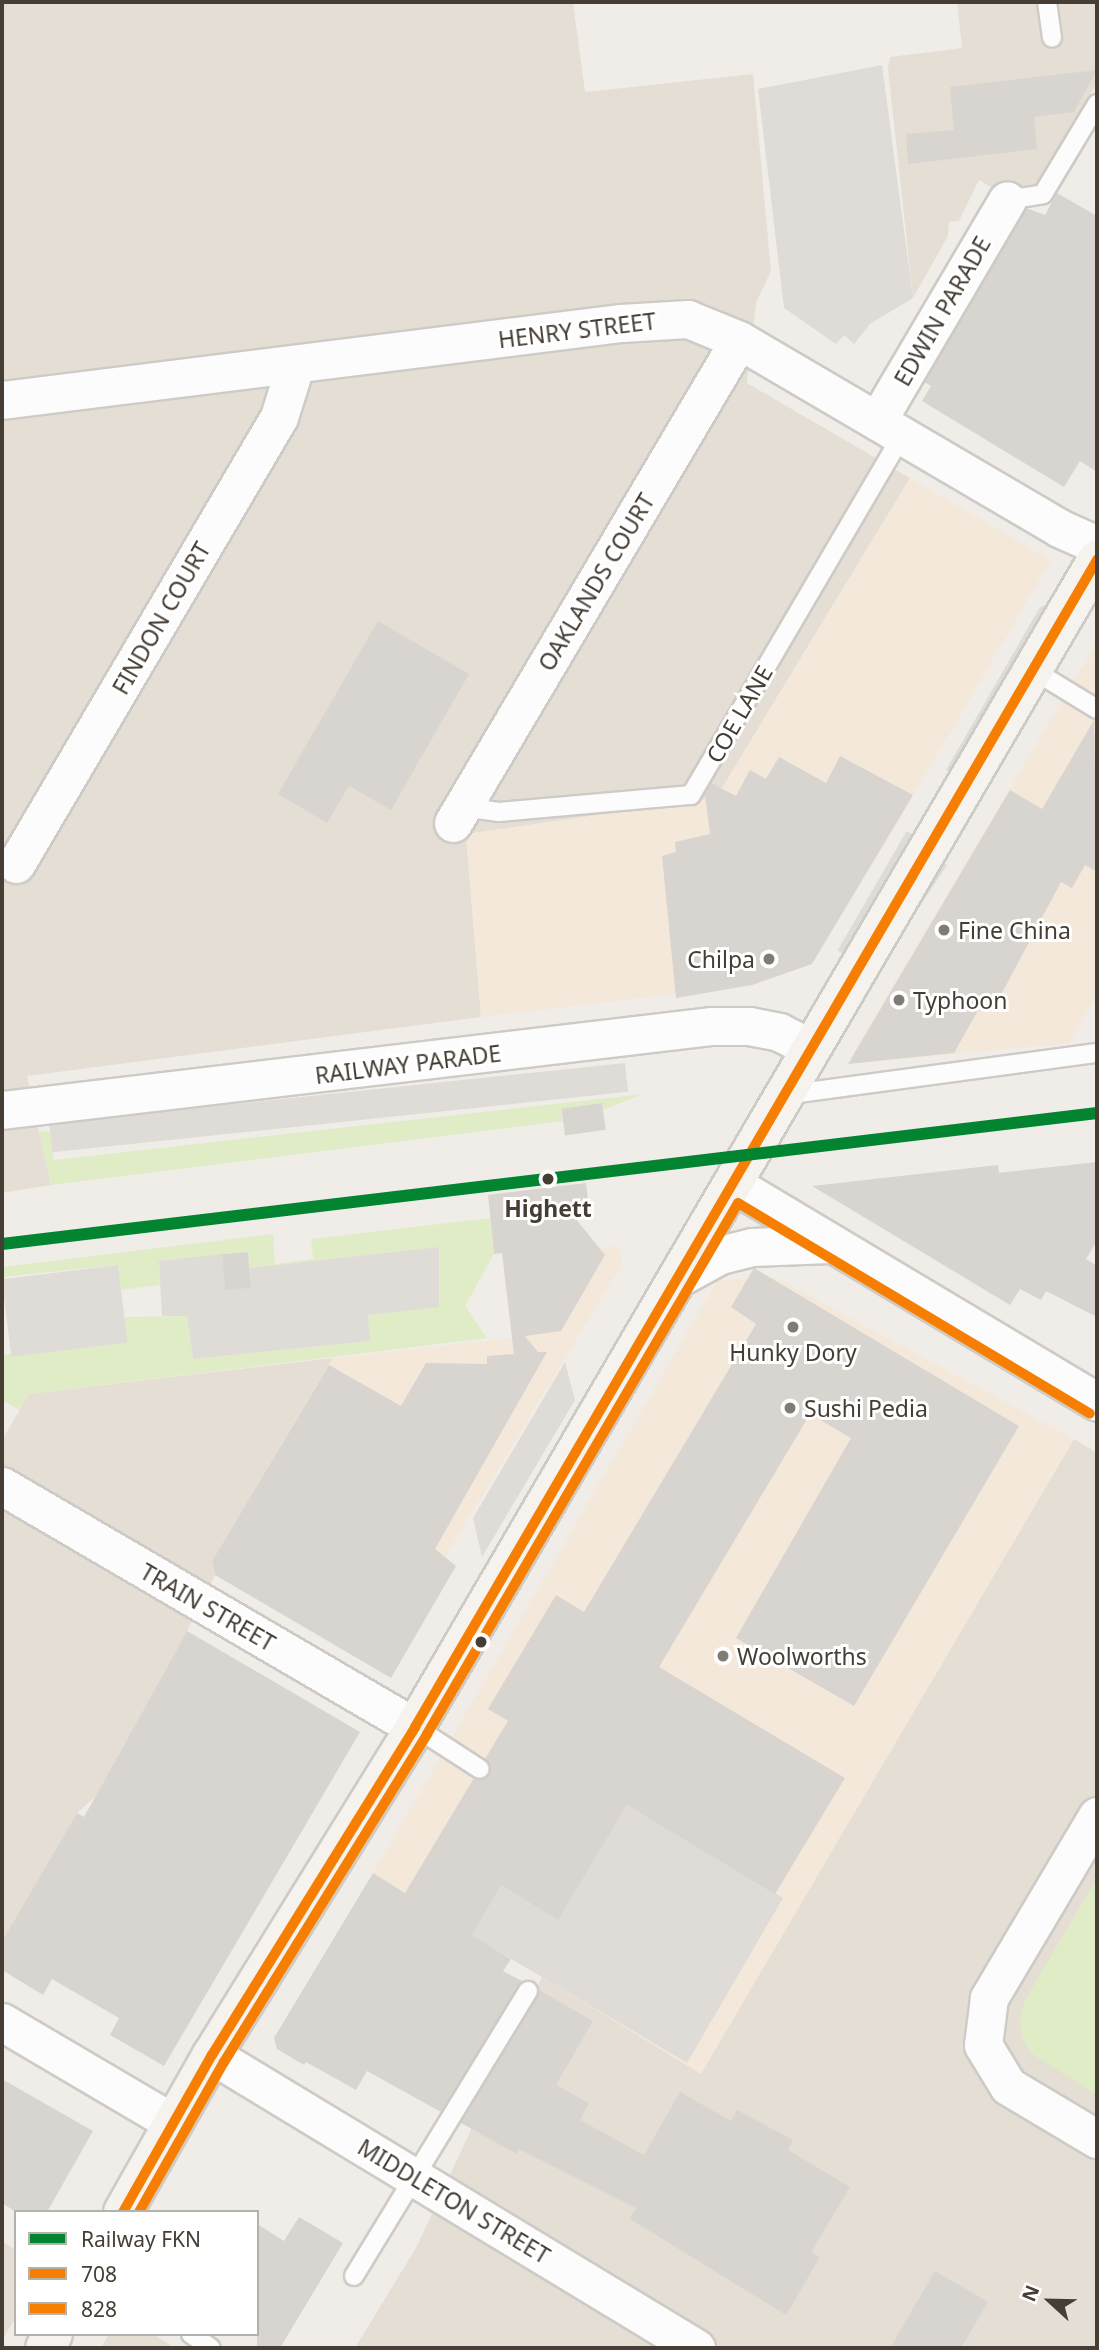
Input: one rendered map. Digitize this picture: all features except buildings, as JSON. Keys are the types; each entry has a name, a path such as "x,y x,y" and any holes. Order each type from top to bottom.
{"street":[{"name":"EDWIN PARADE","path":"889,428 1007,200"},
{"name":"HENRY STREET","path":"2,400 295,366 659,319 702,322 739,340 1059,528 1097,545"},
{"name":"OAKLANDS COURT","path":"458,815 739,340"},
{"name":"FINDON COURT","path":"16,864 279,417 295,366"},
{"path":"123,2210 212,2055 415,1727 1097,560"},
{"name":"RAILWAY PARADE","path":"2,1110 712,1026 750,1026 779,1032 811,1048"},
{"path":"733,1184 1097,1402"},
{"path":"676,1279 720,1255 752,1247 830,1244"},
{"name":"TRAIN STREET","path":"2,1486 415,1727"},
{"path":"1097,1816 989,1998 983,2045 1008,2086 1097,2139"},
{"path":"2,2022 172,2122"},
{"name":"MIDDLETON STREET","path":"212,2055 696,2348"}],"lane":[{"path":"1047,2 1052,38"},
{"path":"1007,200 1043,194 1097,104"},
{"name":"COE LANE","path":"458,815 691,795 889,428"},
{"path":"1033,670 1097,709"},
{"path":"784,1095 1097,1053"},
{"path":"415,1727 480,1769"},
{"path":"354,2276 528,1991"},
{"path":"194,2336 212,2348"}],"shaded area":[{"path":"2,2 573,2 585,92 753,74 771,271 756,303 747,383 910,478 716,798 466,834 481,1017 27,1076 51,1185 2,1193"},
{"path":"957,2 1097,2 1097,83 1025,207 979,180 959,221 949,222 948,236 913,298 888,69 890,57 962,48"},
{"path":"882,65 913,298 870,324 854,344 844,335 836,344 784,308 758,89"},
{"path":"910,478 1051,560 882,849 800,968 753,985 481,1017 466,834 716,798"},
{"path":"1056,601 954,775 946,770 1040,607"},
{"path":"1097,642 1097,1003 1093,1001 1070,1043 861,1063 854,1052"},
{"path":"907,831 917,837 848,957 838,951"},
{"path":"938,859 947,865 860,994 851,988"},
{"path":"625,1063 628,1092 52,1152 49,1124"},
{"path":"618,1246 622,1264 445,1557 277,1451 333,1358 512,1338 504,1270 530,1268 529,1258"},
{"path":"439,1247 439,1307 368,1315 370,1341 193,1359 187,1316 162,1316 159,1261 222,1254 226,1289 251,1287 250,1268"},
{"path":"118,1265 128,1342 11,1357 2,1279"},
{"name":"Woolworths","path":"775,1277 1074,1439 701,2074 373,1873 717,1281"},
{"path":"333,1358 212,1561 215,1575 95,1797 77,1813 2,1941 2,1440 29,1394"},
{"path":"565,1362 575,1400 482,1557 473,1518"},
{"path":"1074,1439 1097,1453 1097,2348 355,2348 417,2246 542,1977 701,2073"},
{"path":"627,1805 783,1898 687,2063 471,1935 501,1885 558,1919"},
{"path":"2,2241 14,2249 14,2320 2,2340"},
{"path":"108,2336 156,2336 175,2348 101,2348"}],"green space":[{"path":"643,1094 603,1110 602,1103 561,1109 563,1121 51,1185 39,1131 50,1132 54,1160"},
{"path":"490,1218 494,1254 465,1306 487,1338 29,1394 19,1410 2,1400 2,1355 127,1342 124,1317 187,1316 193,1359 370,1341 368,1315 439,1306 439,1247 250,1268 248,1252 159,1261 160,1285 121,1290 117,1265 2,1277 2,1267 273,1234 275,1264 313,1259 311,1239"},
{"path":"1097,1878 1097,2096 1031,2053 1022,2037 1019,2019 1025,2000"}],"rail line":[{"name":"FKN","path":"2,1244 1097,1113"}],"transit line":[{"name":"708","path":"124,2210 212,2055 415,1727 1097,560"},
{"name":"828","path":"140,2210 224,2062 427,1734 738,1203 1090,1414"}],"place":[{"name":"Fine China","path":"944,930"},
{"name":"Chilpa","path":"769,959"},
{"name":"Typhoon","path":"899,1000"},
{"name":"Highett","path":"548,1179"},
{"name":"Hunky Dory","path":"793,1327"},
{"name":"Sushi Pedia","path":"790,1408"},
{"name":"Woolworths","path":"723,1656"}]}
